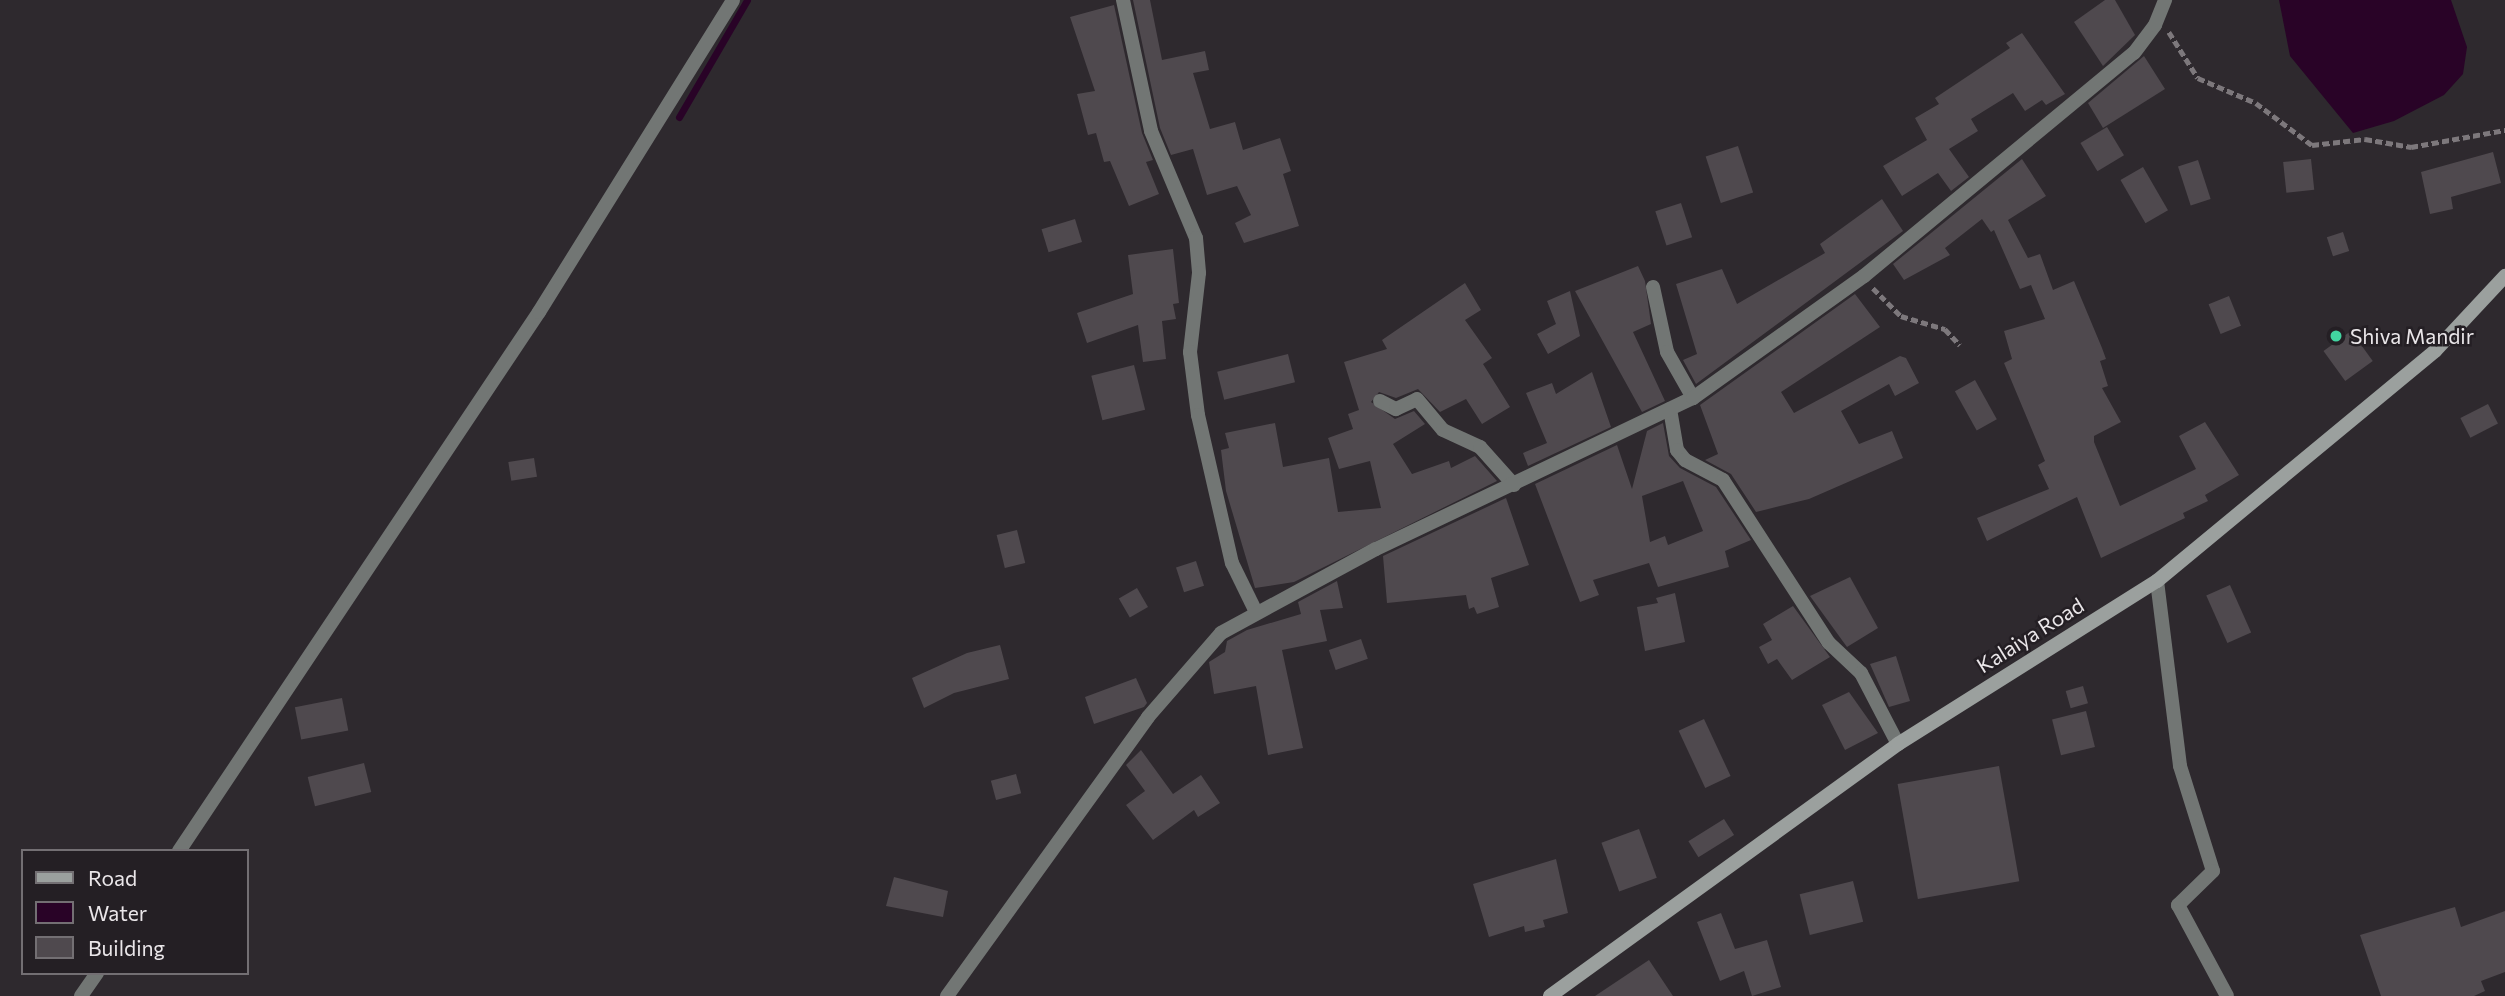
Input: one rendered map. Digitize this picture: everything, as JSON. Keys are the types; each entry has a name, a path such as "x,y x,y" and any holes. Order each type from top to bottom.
{"main road":[{"name":"Kalaiya Road","path":"1550,996 1898,744 2157,581 2435,351 2505,276"}],"street":[{"path":"179,849 539,312 733,0"},
{"path":"1124,0 1151,131 1196,238 1199,273 1190,352 1198,415 1232,563 1256,612"},
{"path":"947,996 1174,684 1221,634 1256,612 1693,398 1864,276 2134,52 2155,24 2165,0"},
{"path":"1653,287 1667,352 1693,398"},
{"path":"1380,401 1396,409 1417,399 1443,430 1480,447 1514,485"},
{"path":"1670,409 1677,450 1685,460 1723,480 1829,643 1861,673 1898,744"},
{"path":"2157,581 2180,766 2213,871 2178,905 2227,996"},
{"path":"81,996 96,975"}],"path":[{"path":"2155,24 2172,33 2198,78 2256,103 2312,145 2365,139 2411,147 2505,130"},
{"path":"1864,276 1901,316 1945,330 1960,345"}],"water":[{"path":"2279,0 2451,0 2467,47 2463,74 2444,95 2394,121 2353,133 2290,56"}],"building":[{"path":"1133,0 1150,0 1162,60 1205,51 1209,70 1193,73 1210,129 1235,122 1243,150 1280,138 1291,171 1283,174 1299,226 1244,243 1235,223 1251,215 1237,186 1207,195 1193,149 1171,155 1160,128"},
{"path":"2105,0 2115,0 2135,35 2103,66 2074,22"},
{"path":"1114,5 1142,133 1153,160 1146,162 1159,194 1129,206 1110,161 1104,162 1096,133 1088,135 1077,94 1095,91 1070,17"},
{"path":"2022,33 2065,94 2046,105 2042,100 2025,111 2013,93 1971,119 1978,131 1949,149 1969,177 1951,191 1938,173 1902,196 1883,166 1927,140 1915,118 1939,104 1935,98 2010,48 2006,43"},
{"path":"2144,56 2165,89 2103,128 2088,103"},
{"path":"2107,127 2124,155 2097,171 2080,143"},
{"path":"1738,146 1753,193 1721,203 1706,157"},
{"path":"2493,152 2501,183 2451,197 2453,209 2430,214 2421,172"},
{"path":"2022,159 2046,196 2008,220 2028,258 2040,254 2053,290 2074,281 2102,348 2106,359 2100,361 2108,386 2102,388 2121,422 2094,436 2094,442 2120,506 2196,469 2179,436 2205,422 2239,475 2205,495 2208,501 2183,513 2185,518 2101,558 2077,497 1987,541 1977,518 2049,489 2038,465 2045,461 2004,363 2012,359 2004,331 2045,319 2031,285 2020,289 1994,230 1991,232 1982,219 1945,248 1950,255 1904,280 1893,264"},
{"path":"2311,159 2314,190 2286,193 2283,162"},
{"path":"2198,160 2211,199 2191,205 2178,166"},
{"path":"2143,167 2168,210 2145,223 2120,180"},
{"path":"1882,199 1903,231 1696,384 1683,360 1697,354 1676,284 1722,269 1737,304 1825,253 1820,244"},
{"path":"1681,203 1692,237 1666,246 1655,211"},
{"path":"1075,219 1082,242 1049,252 1042,229"},
{"path":"2343,232 2349,251 2333,256 2327,237"},
{"path":"1173,249 1179,303 1173,304 1176,319 1162,321 1166,359 1143,362 1138,325 1087,343 1077,313 1133,294 1128,255"},
{"path":"1638,266 1645,281 1651,324 1633,332 1665,401 1642,412 1575,291"},
{"path":"1465,283 1481,310 1465,320 1492,358 1483,364 1510,407 1482,424 1466,399 1440,412 1418,389 1396,398 1379,392 1371,402 1395,419 1414,411 1425,424 1393,444 1412,474 1449,461 1451,468 1475,456 1497,481 1294,582 1255,588 1226,491 1221,450 1229,448 1225,433 1275,423 1283,467 1329,458 1338,512 1381,508 1370,461 1339,469 1328,438 1353,429 1348,414 1359,410 1344,362 1387,349 1382,340"},
{"path":"1570,291 1580,336 1548,354 1537,334 1556,324 1547,301"},
{"path":"1855,294 1880,327 1781,392 1794,413 1900,356 1906,358 1919,383 1895,396 1889,384 1841,411 1859,444 1892,431 1903,458 1809,499 1756,512 1731,474 1705,460 1718,454 1700,405"},
{"path":"2229,296 2241,326 2221,334 2209,304"},
{"path":"2351,331 2373,361 2345,381 2323,351"},
{"path":"1288,354 1295,382 1224,400 1217,372"},
{"path":"1134,365 1145,410 1102,420 1091,376"},
{"path":"1592,372 1611,427 1528,466 1523,453 1547,443 1526,393 1552,383 1556,394"},
{"path":"1975,380 1997,419 1977,431 1955,391"},
{"path":"2488,404 2498,424 2470,438 2460,418"},
{"path":"1663,423 1669,456 1680,468 1716,487 1751,540 1725,551 1729,567 1658,587 1649,563 1593,580 1599,595 1580,602 1535,484 1617,445 1632,489 1647,431","holes":["1683,481 1703,531 1668,545 1665,536 1650,542 1642,496"]},
{"path":"534,458 537,477 511,481 508,462"},
{"path":"1506,498 1529,565 1491,578 1499,607 1477,614 1474,607 1469,609 1466,595 1387,603 1383,556"},
{"path":"1017,530 1025,563 1005,568 997,535"},
{"path":"1196,561 1204,586 1184,592 1176,567"},
{"path":"1850,577 1878,628 1847,647 1810,596"},
{"path":"1337,581 1343,608 1320,610 1327,641 1282,650 1303,748 1268,755 1256,686 1214,694 1209,662 1225,652 1227,641 1247,630 1301,614 1298,602"},
{"path":"2230,585 2251,633 2227,643 2206,596"},
{"path":"1137,588 1148,607 1130,618 1119,598"},
{"path":"1675,593 1685,642 1645,651 1637,607 1658,603 1656,598"},
{"path":"1793,606 1830,657 1792,680 1777,659 1768,664 1759,647 1772,640 1763,624"},
{"path":"1361,639 1368,659 1336,670 1329,650"},
{"path":"1000,645 1009,679 954,693 924,708 912,678 967,653"},
{"path":"1896,656 1910,701 1889,707 1870,664"},
{"path":"1136,678 1147,703 1144,707 1094,724 1085,697"},
{"path":"2083,686 2088,703 2071,708 2066,691"},
{"path":"1849,692 1878,733 1845,750 1822,705"},
{"path":"342,698 348,730 301,740 295,707"},
{"path":"2086,711 2095,747 2061,755 2052,719"},
{"path":"1704,719 1731,776 1705,788 1679,731"},
{"path":"1141,750 1173,794 1201,775 1220,803 1198,817 1194,810 1153,840 1126,805 1145,791 1126,765"},
{"path":"364,763 371,792 315,806 308,777"},
{"path":"1999,766 2019,881 1918,899 1898,784"},
{"path":"1016,774 1021,793 996,800 991,781"},
{"path":"1724,819 1734,835 1698,857 1688,841"},
{"path":"1639,829 1657,878 1619,892 1601,843"},
{"path":"1556,859 1568,913 1543,920 1545,927 1525,932 1524,926 1489,937 1473,884"},
{"path":"894,877 948,891 943,917 886,906"},
{"path":"1853,881 1863,922 1810,935 1800,894"},
{"path":"2455,907 2461,927 2505,911 2505,972 2481,981 2485,991 2474,996 2381,996 2360,935"},
{"path":"1721,913 1735,949 1767,940 1781,987 1752,996 1744,971 1720,981 1697,922"},
{"path":"1649,960 1673,996 1595,996"}],"waterway":[{"path":"679,117 747,0"}],"place":[{"name":"Shiva Mandir","path":"2336,336"}]}
